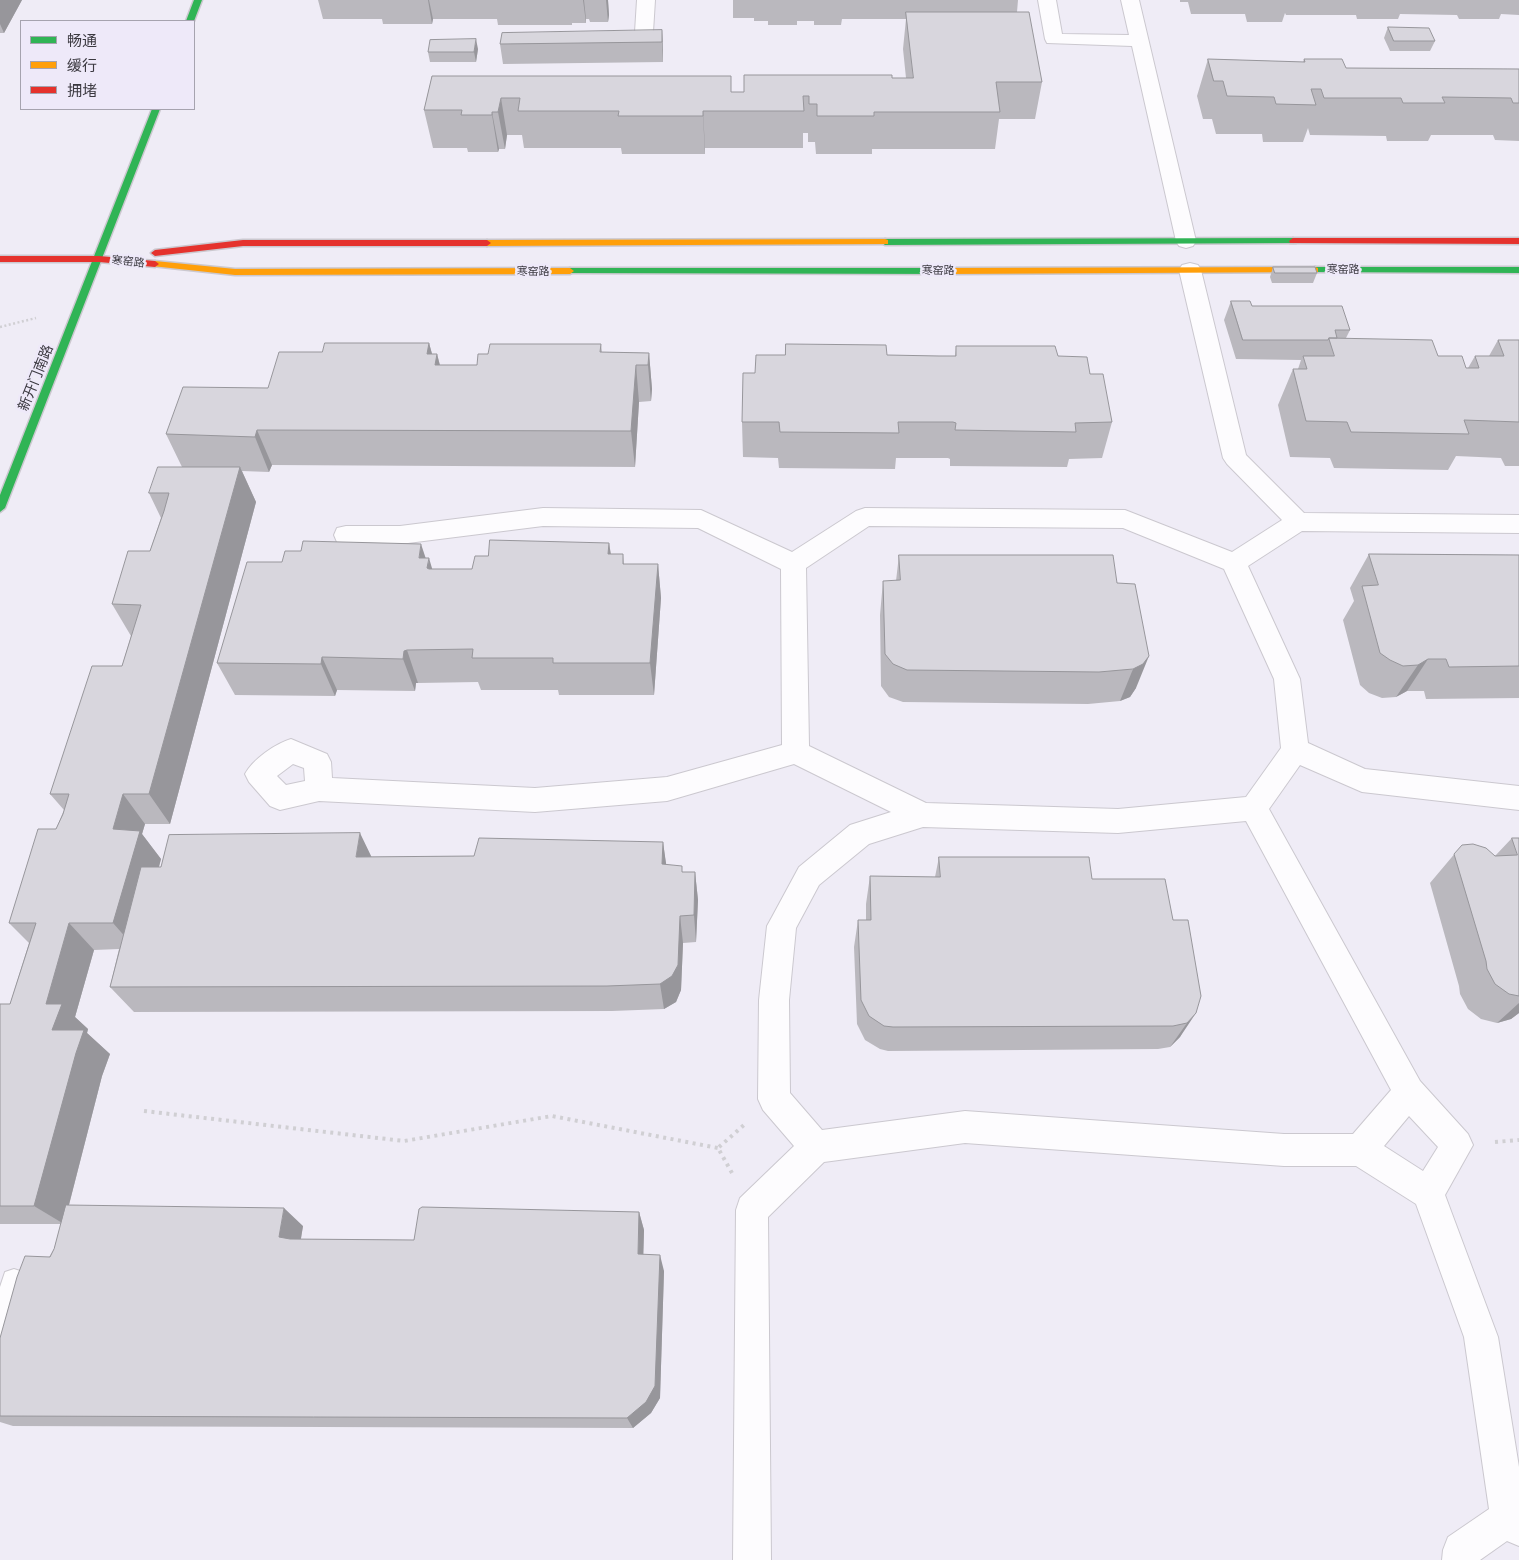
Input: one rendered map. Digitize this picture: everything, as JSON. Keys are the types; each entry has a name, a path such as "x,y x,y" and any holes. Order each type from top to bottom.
{"street":[{"path":"190,20 198,0"},
{"path":"644,32 646,0"},
{"path":"1047,0 1054,40 1140,41"},
{"path":"1130,0 1186,242"},
{"name":"新开门南路","path":"0,508 99,259 156,110"},
{"name":"寒窑路","path":"99,259 243,243 1519,241"},
{"path":"0,259 99,259"},
{"name":"寒窑路","path":"99,259 234,272 1519,270"},
{"path":"1190,270 1235,458 1298,522"},
{"path":"346,535 400,535 543,517 702,519 793,564"},
{"path":"793,564 864,517 1125,519 1234,563 1287,679 1295,750 1254,808 1118,821 923,815 860,834 809,876 782,926 774,1000 774,1099 816,1147"},
{"path":"1234,563 1298,522 1519,524"},
{"path":"793,564 796,752"},
{"path":"1295,750 1362,780 1519,798"},
{"path":"319,789 535,800 667,789 796,752 923,815"},
{"path":"1254,808 1409,1092 1457,1145 1428,1194"},
{"path":"1360,1150 1409,1092"},
{"path":"752,1560 752,1210 816,1147 965,1127 1284,1150 1360,1150 1428,1194 1481,1337 1514,1523 1461,1550 1461,1560"}],"lane":[{"path":"0,1331 14,1281"}],"path":[{"path":"718,1148 774,1099"},
{"path":"144,1111 404,1141 552,1116 718,1148"},
{"path":"718,1148 752,1210"}],"building":[{"path":"906,12 1029,12 1042,82 996,82 1000,112 874,112 874,116 817,116 817,104 809,104 809,96 803,96 804,111 703,111 703,116 618,116 619,111 518,111 520,98 501,98 498,112 492,112 492,115 461,115 462,110 424,110 432,76 731,76 731,92 744,92 744,75 892,75 892,78 913,78"},
{"path":"1388,27 1429,28 1435,41 1394,41"},
{"path":"662,30 662,42 500,44 502,33"},
{"path":"476,39 474,52 428,52 430,40"},
{"path":"1208,59 1305,62 1304,59 1342,59 1346,68 1519,69 1519,103 1513,103 1511,98 1442,97 1445,103 1403,103 1401,98 1324,98 1321,89 1311,89 1316,105 1276,104 1274,97 1227,96 1223,81 1214,81"},
{"path":"1273,267 1315,267 1317,273 1275,273"},
{"path":"1231,301 1250,301 1252,306 1342,306 1350,330 1335,330 1337,338 1329,338 1328,340 1243,340"},
{"path":"1329,338 1432,340 1438,356 1462,356 1466,368 1479,368 1475,356 1504,356 1498,340 1519,340 1519,422 1464,420 1469,434 1351,432 1347,422 1306,421 1293,369 1307,369 1303,356 1334,356"},
{"path":"325,343 429,343 427,354 437,354 435,365 477,365 478,354 488,354 490,344 601,344 600,352 649,353 648,365 636,365 631,431 257,430 255,437 166,434 183,387 268,388 279,352 322,352"},
{"path":"786,344 886,345 887,355 939,356 956,356 956,346 1055,346 1058,356 1087,357 1090,374 1103,374 1112,422 1075,423 1076,432 955,430 956,423 953,422 898,422 899,433 780,432 779,422 742,422 743,373 755,373 756,355 785,355"},
{"path":"158,467 240,467 149,794 123,794 113,829 140,831 113,923 69,923 46,1004 62,1004 52,1030 84,1030 34,1206 0,1206 0,1004 10,1004 36,923 9,923 38,829 56,829 63,814 69,794 50,794 92,666 122,666 141,605 112,604 128,551 150,551 164,511 169,493 149,493"},
{"path":"490,540 609,543 608,554 623,554 623,564 658,564 650,663 553,663 553,658 472,658 473,649 407,650 404,651 403,659 322,657 321,664 217,663 247,562 282,562 285,551 301,551 303,541 421,544 419,558 429,558 427,568 429,569 472,569 475,556 488,556"},
{"path":"1369,554 1519,555 1519,666 1449,667 1446,659 1428,659 1418,665 1403,666 1380,653 1362,586 1378,585"},
{"path":"899,555 1113,555 1117,583 1135,584 1149,656 1143,664 1133,669 1099,672 907,670 893,664 885,654 883,581 900,580"},
{"path":"360,833 356,857 474,856 479,838 663,842 662,864 682,866 682,872 695,872 694,915 680,916 678,965 672,976 660,984 607,986 110,987 141,867 161,867 169,835"},
{"path":"1512,838 1519,838 1519,996 1509,994 1495,984 1487,969 1454,854 1462,845 1473,844 1486,848 1495,856 1517,855"},
{"path":"939,857 1089,857 1092,879 1165,879 1173,920 1188,920 1201,996 1196,1013 1187,1023 1173,1026 884,1026 869,1016 861,1000 858,920 871,920 870,876 940,877"},
{"path":"66,1205 284,1208 279,1237 290,1239 414,1240 419,1209 422,1207 639,1212 638,1254 660,1255 655,1386 646,1402 627,1418 0,1416 0,1338 17,1277 25,1256 50,1257"}],"traffic: fast":[{"path":"190,20 198,0"},
{"path":"0,508 156,110"},
{"path":"885,242 1293,241"},
{"path":"1315,270 1519,270"},
{"path":"570,271 948,271"}],"traffic: slow":[{"path":"487,243 885,242"},
{"path":"155,264 235,272 570,271"},
{"path":"948,271 1315,270"}],"traffic: jam":[{"path":"1293,241 1519,241"},
{"path":"155,253 243,243 487,243"},
{"path":"0,259 99,259 155,264"}]}
